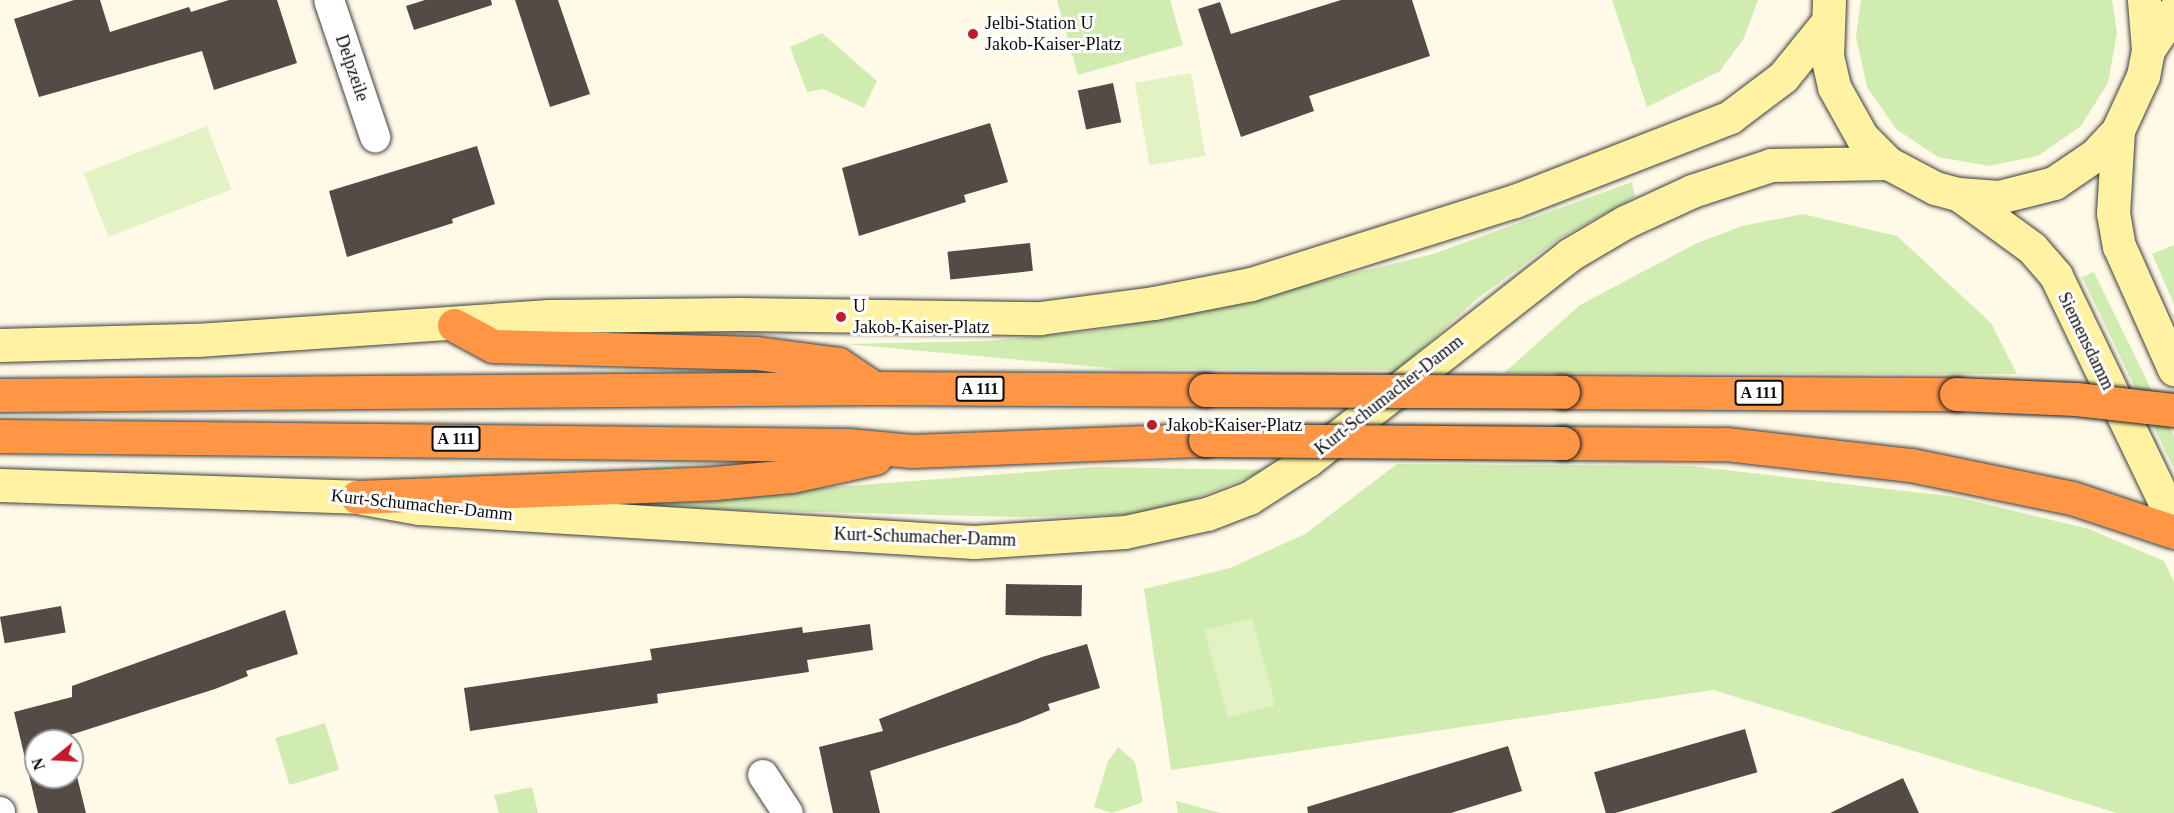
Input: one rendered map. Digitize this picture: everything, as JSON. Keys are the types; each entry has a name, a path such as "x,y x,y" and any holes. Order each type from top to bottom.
{"highway":[{"path":"454,325 493,346 756,353 838,364 874,388"},
{"name":"A 111","path":"0,395 874,388 1956,394 2076,399 2174,410"},
{"name":"A 111","path":"0,436 848,445 912,451 1173,440 1726,444 1911,465 2072,498 2174,532"},
{"path":"357,497 715,483 791,476 912,451"}],"main road":[{"path":"1827,12 1827,56 1841,104 1862,137 1888,163 1908,177 1958,194 2000,197 2054,183 2095,155 2118,130 2137,96 2148,50 2144,0"},
{"path":"2148,50 2174,11"},
{"path":"0,345 197,340 454,325 549,316 740,314 1040,318 1154,303 1251,284 1515,201 1730,117 1783,77 1827,12"},
{"path":"2118,130 2113,213 2119,246 2174,369"},
{"name":"Kurt-Schumacher-Damm","path":"0,484 357,497 419,508 974,542 1125,532 1208,514 1249,498 1308,460 1569,255 1625,222 1692,191 1771,165 1888,163"},
{"name":"Siemensdamm","path":"1958,194 2032,249 2052,270 2174,520"}],"street":[{"name":"Delpzeile","path":"329,0 375,137"},
{"path":"763,775 788,813"}],"green space":[{"path":"1057,0 1170,0 1183,45 1078,75"},
{"path":"1612,0 1758,0 1744,38 1720,71 1647,107"},
{"path":"1861,0 2112,0 2117,33 2108,83 2081,126 2038,156 1989,166 1938,157 1896,129 1867,87 1856,37"},
{"path":"822,33 877,81 864,108 823,89 807,92 790,47"},
{"path":"1191,73 1206,156 1149,166 1135,83"},
{"path":"207,126 231,189 108,237 84,173"},
{"path":"1632,182 1635,197 1560,238 1478,298 1398,370 1120,369 845,344 988,341 1093,331 1195,312 1433,254"},
{"path":"1803,214 1897,236 1991,323 2017,374 1504,373 1580,305 1695,244 1742,226"},
{"path":"2174,245 2174,304 2152,254"},
{"path":"2094,272 2174,436 2174,469 2082,277"},
{"path":"1397,464 1691,466 1957,497 2089,529 2164,561 2174,582 2174,813 2117,813 1713,690 1171,770 1144,589 1230,568 1305,534"},
{"path":"1095,467 1267,470 1188,501 1128,515 1017,517 586,506"},
{"path":"1252,618 1275,705 1228,718 1205,631"},
{"path":"325,723 339,770 290,785 275,738"},
{"path":"1118,747 1135,762 1143,802 1112,813 1094,807 1108,761"},
{"path":"532,787 538,813 499,813 494,795"},
{"path":"1176,801 1221,813 1178,813"}],"building":[{"path":"74,0 100,0 110,32 189,7 191,12 229,0 277,0 297,63 214,90 202,51 39,97 14,19"},
{"path":"425,0 491,0 492,5 414,30 406,6"},
{"path":"515,0 558,0 590,94 550,107"},
{"path":"1341,0 1412,0 1430,56 1309,96 1314,111 1241,137 1198,9 1220,2 1231,34"},
{"path":"1113,83 1121,122 1086,130 1078,90"},
{"path":"990,123 1008,182 964,195 966,202 859,236 842,168"},
{"path":"477,146 495,204 452,219 453,223 347,257 329,191"},
{"path":"1030,243 1033,271 950,280 947,252"},
{"path":"1006,584 1082,585 1081,616 1005,615"},
{"path":"61,606 66,633 5,643 0,617"},
{"path":"285,610 298,654 246,671 248,676 215,689 84,731 24,729 24,754 14,712 72,697 72,686"},
{"path":"870,624 873,650 807,660 809,672 657,694 658,703 470,731 464,688 652,660 650,649 802,627 803,633"},
{"path":"1087,644 1100,688 1048,704 1050,710 1018,723 870,771 880,813 833,813 819,747 883,731 879,719 1042,657"},
{"path":"1745,729 1757,772 1615,813 1606,813 1594,772"},
{"path":"1508,746 1522,791 1451,813 1308,813 1307,807"},
{"path":"1903,778 1919,813 1830,813 1865,796"},
{"path":"32,789 80,789 86,813 38,813"}],"place":[{"name":"Jelbi-Station U Jakob-Kaiser-Platz","path":"973,34"},
{"name":"U Jakob-Kaiser-Platz","path":"841,317"},
{"name":"Jakob-Kaiser-Platz","path":"1152,425"}]}
